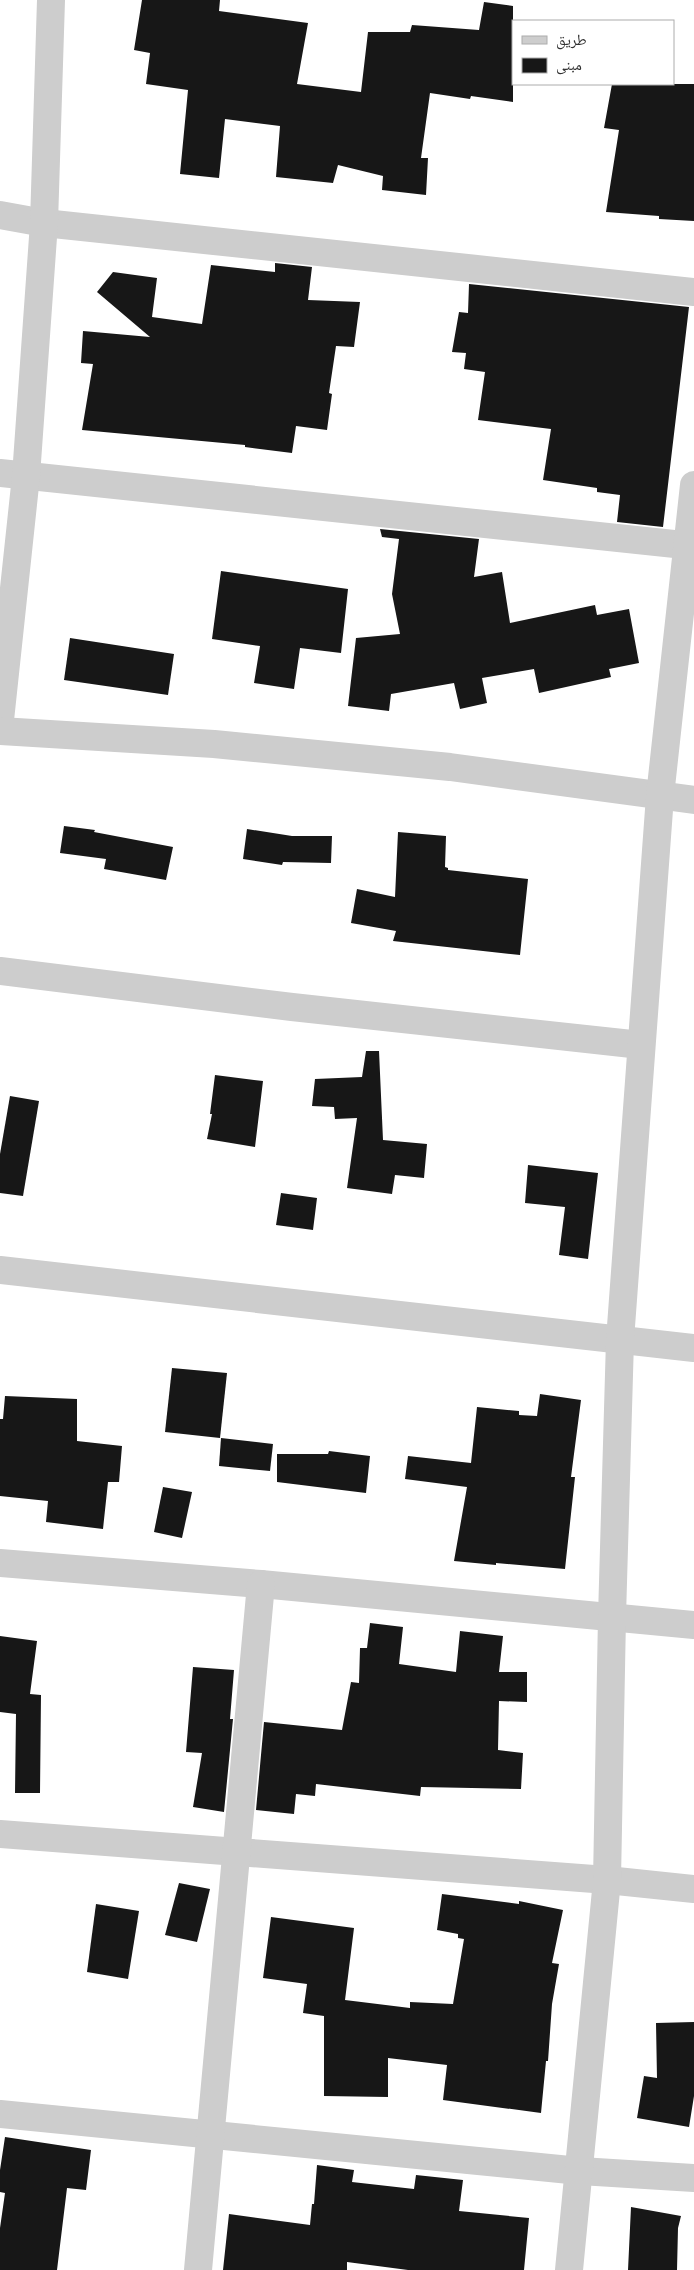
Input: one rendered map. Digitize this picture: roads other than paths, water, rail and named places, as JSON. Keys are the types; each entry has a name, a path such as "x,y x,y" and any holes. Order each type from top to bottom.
{"street":[{"path":"0,720 13,475 44,223 51,0"},
{"path":"0,215 44,223 694,292"},
{"path":"13,475 691,546"},
{"path":"569,2270 607,1880 620,1340 660,796 691,546 694,486"},
{"path":"0,731 214,744 450,767 694,800"},
{"path":"0,971 302,1008 641,1045"},
{"path":"0,1270 694,1348"},
{"path":"0,1562 261,1584 694,1626"},
{"path":"198,2270 261,1584"},
{"path":"0,1834 607,1880 694,1889"},
{"path":"0,2114 580,2171 694,2178"}]}
